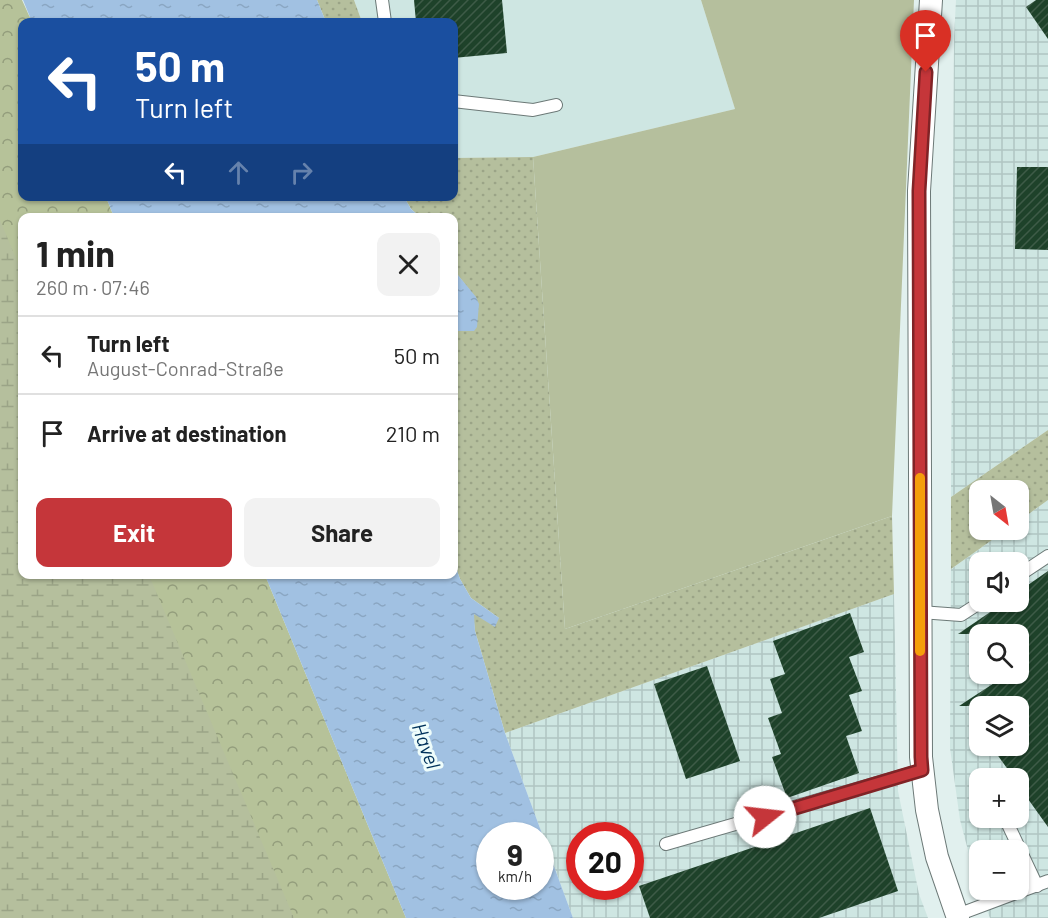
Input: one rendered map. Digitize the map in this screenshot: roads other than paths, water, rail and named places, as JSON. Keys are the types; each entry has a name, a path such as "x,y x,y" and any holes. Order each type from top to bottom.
{"street":[{"path":"931,0 919,191 921,757 927,810 937,857 957,917"}],"lane":[{"path":"382,0 384,18"},
{"path":"458,102 533,110 556,105"},
{"path":"1029,569 1048,556"},
{"path":"920,612 961,615 969,610"},
{"path":"666,844 922,770"},
{"path":"957,917 1042,884 1011,828"}],"water":[{"path":"23,0 317,0 324,18 30,18"},
{"path":"108,201 406,201 416,213 112,213"},
{"path":"458,275 479,304 477,327 474,331 458,331"},
{"name":"Havel","path":"458,573 471,598 499,618 495,627 474,614 475,631 505,733 538,822 476,822 476,900 554,900 554,866 573,918 406,918 267,579 458,579"}]}
